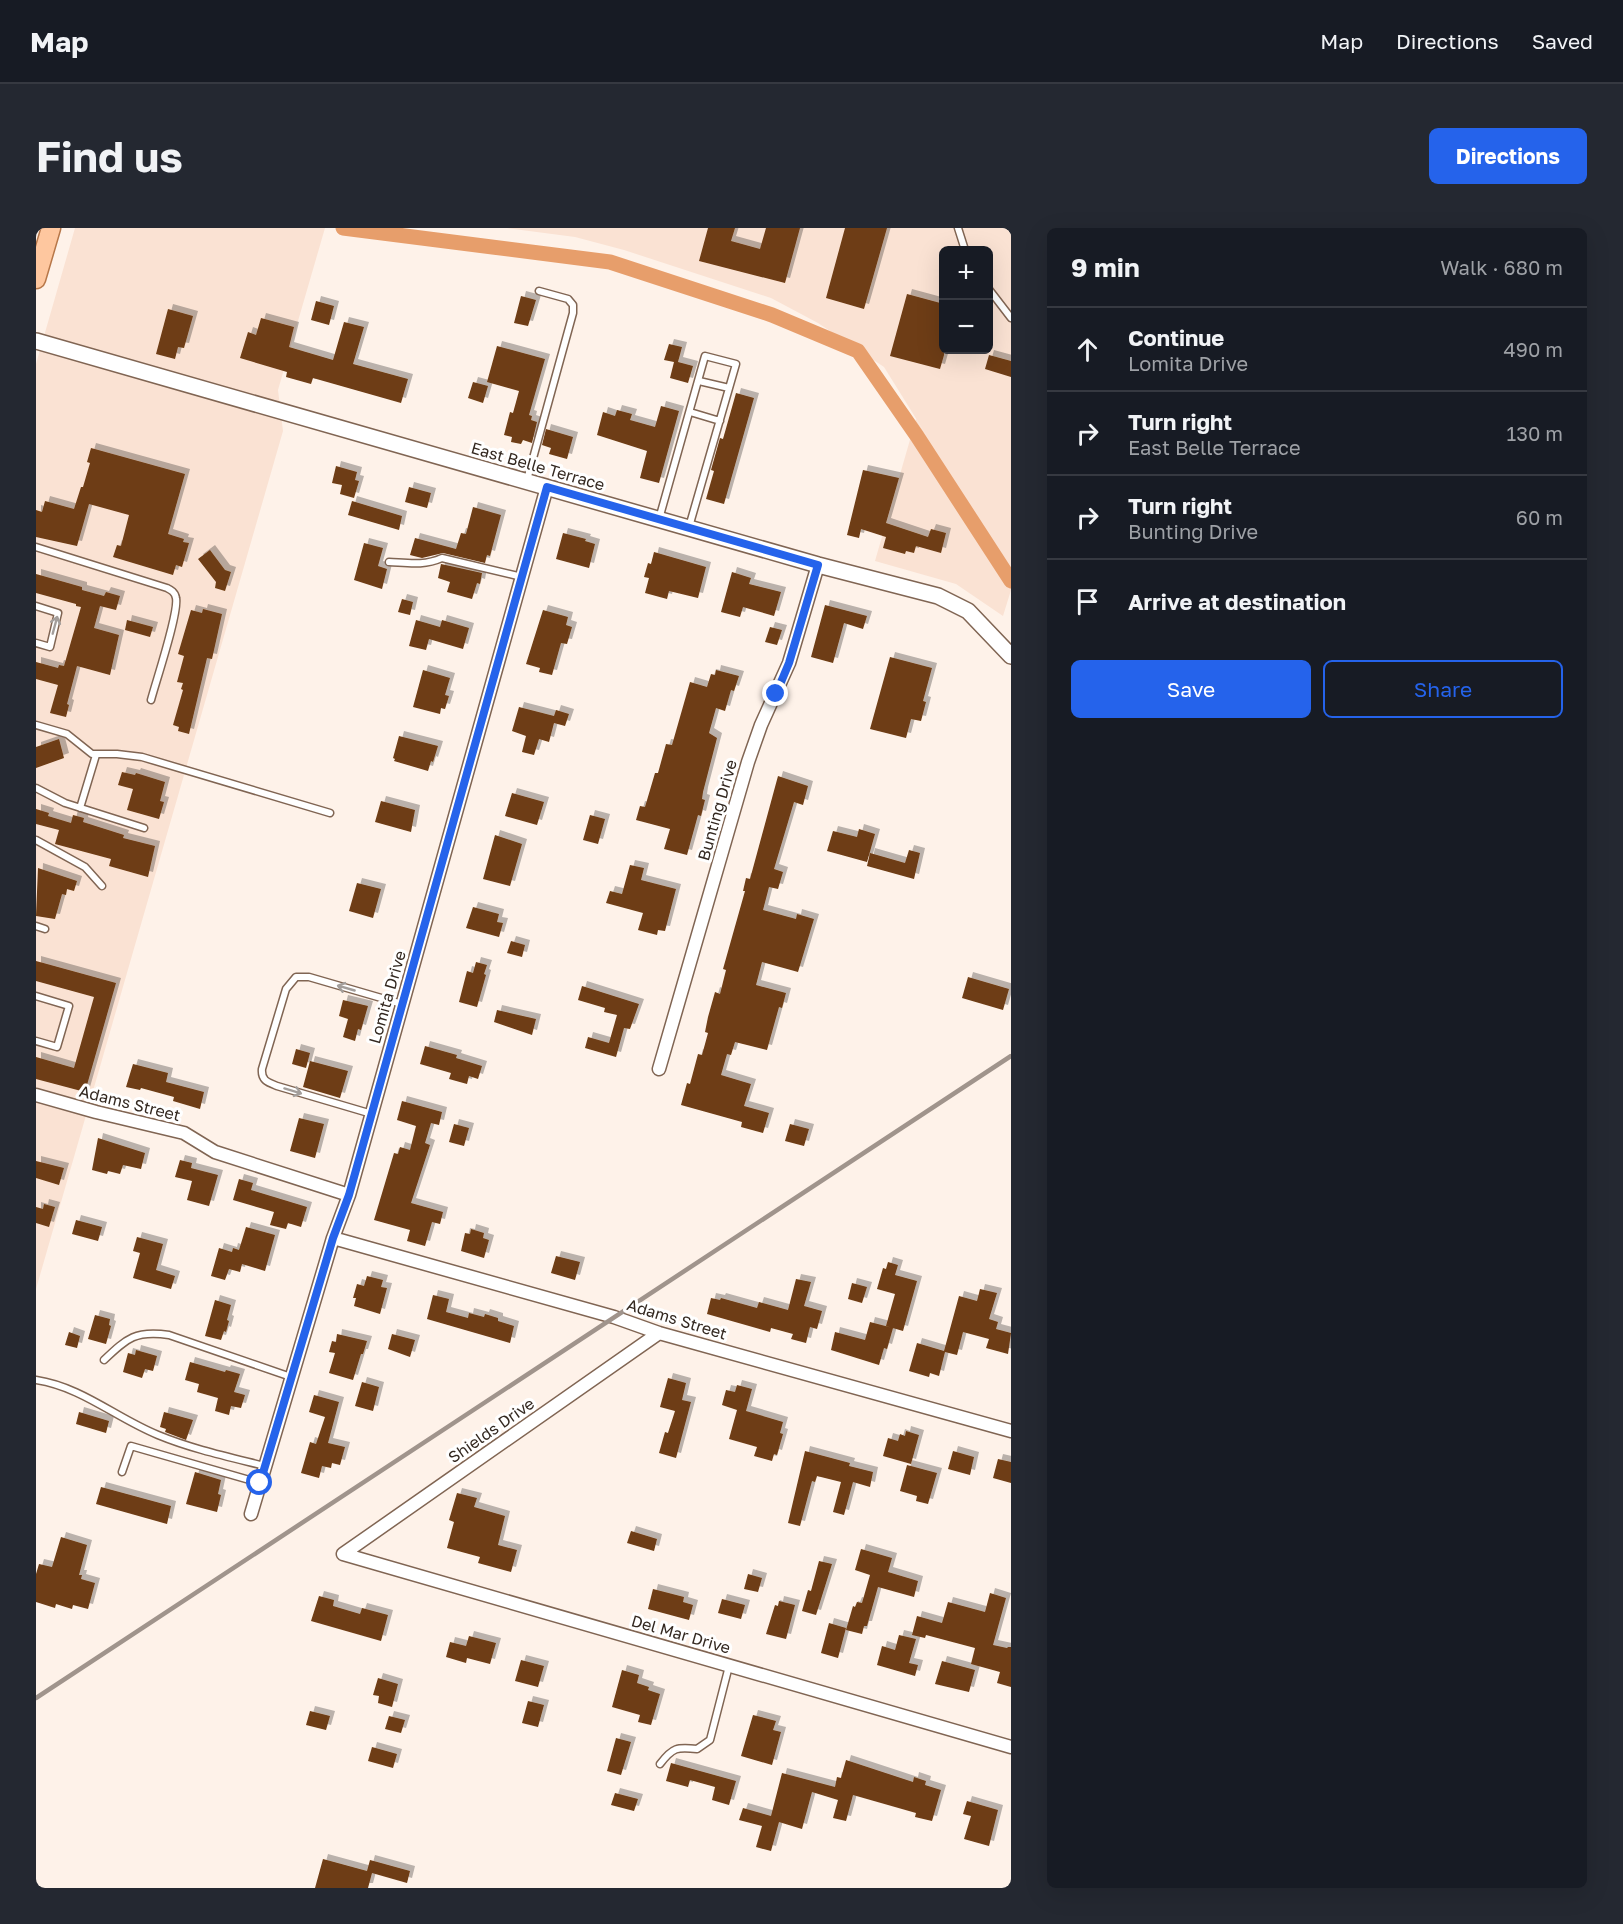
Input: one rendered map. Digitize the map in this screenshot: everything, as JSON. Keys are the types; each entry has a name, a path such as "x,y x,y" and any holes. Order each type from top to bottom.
{"main road":[{"path":"36,279 51,228"}],"street":[{"name":"East Belle Terrace","path":"36,341 818,565 938,596 968,611 1011,656"},
{"name":"Lomita Drive","path":"251,1514 333,1238 349,1195 547,487"},
{"name":"Bunting Drive","path":"659,1069 748,762 761,725 789,663 818,565"},
{"name":"Adams Street","path":"36,1095 184,1133 215,1152 349,1195"},
{"name":"Adams Street","path":"333,1238 614,1317 658,1333 1011,1431"},
{"name":"Shields Drive","path":"343,1554 658,1333"},
{"name":"Del Mar Drive","path":"343,1554 1011,1747"}],"lane":[{"path":"958,228 964,246"},
{"path":"526,481 573,313 573,304 568,299 539,291"},
{"path":"993,295 1011,318"},
{"path":"659,519 705,356 736,364 689,528"},
{"path":"699,381 729,388"},
{"path":"690,412 720,421"},
{"path":"36,546 173,591 176,596 175,612 151,700"},
{"path":"389,561 419,565 432,563 442,558 522,577"},
{"path":"36,606 58,614 50,647 36,643"},
{"path":"36,725 68,734 87,751 96,754 125,754 142,757 330,813"},
{"path":"80,808 96,754"},
{"path":"36,788 80,808 144,828"},
{"path":"36,840 85,867 102,886"},
{"path":"36,926 45,929"},
{"path":"372,1114 264,1081 261,1076 262,1069 286,989 296,977 309,977 403,1004"},
{"path":"36,996 69,1006 57,1047 36,1041"},
{"path":"104,1360 123,1341 137,1334 152,1333 169,1335 292,1377"},
{"path":"36,1380 66,1387 89,1397 158,1435 265,1466"},
{"path":"122,1472 131,1446 260,1483"},
{"path":"660,1764 670,1751 680,1747 697,1749 710,1740 729,1665"}],"shaded area":[{"path":"75,228 325,228 278,390 283,431 36,1289 36,364"},
{"path":"507,228 1011,228 1011,590 1003,616 956,584 875,561 916,419 930,441 884,367 818,323 771,298 624,250 575,237"}],"building":[{"path":"708,228 735,228 731,241 760,249 766,228 800,228 785,283 699,261"},
{"path":"845,228 887,228 864,309 826,298"},
{"path":"907,294 939,303 939,354 944,354 940,369 890,356"},
{"path":"521,296 536,300 528,326 514,323"},
{"path":"316,301 334,306 329,325 311,320"},
{"path":"168,309 193,316 184,348 178,347 175,359 156,354"},
{"path":"261,318 294,327 289,347 333,360 344,322 364,327 353,364 408,379 401,403 313,378 311,384 286,377 287,372 240,358 248,332 256,335"},
{"path":"669,344 682,347 678,362 693,366 688,383 670,378 674,362 664,360"},
{"path":"497,346 545,359 529,415 532,416 531,420 537,422 532,443 523,440 521,444 511,442 512,437 504,435 519,391 487,382"},
{"path":"989,355 1011,361 1011,377 985,369"},
{"path":"473,382 488,386 483,403 468,398"},
{"path":"736,393 754,398 724,504 706,499 720,438 723,439"},
{"path":"661,406 679,411 659,483 640,478 647,451 597,435 603,412 615,416 617,410 632,414 630,420 655,427"},
{"path":"546,429 573,437 567,459 549,454 551,448 542,445"},
{"path":"91,448 185,474 168,534 189,543 182,567 176,565 173,575 113,557 117,545 121,546 129,515 89,504 77,546 36,537 36,510 42,512 45,501 74,509 90,463 87,462"},
{"path":"336,466 357,472 355,480 359,481 354,498 340,494 342,485 332,483"},
{"path":"863,470 899,478 886,523 928,537 931,529 946,533 941,553 916,546 914,553 906,551 905,554 883,548 886,537 861,529 859,538 847,535"},
{"path":"409,487 431,493 427,508 405,502"},
{"path":"352,501 402,516 399,530 348,515"},
{"path":"473,507 501,515 490,556 487,555 485,563 443,553 422,558 410,555 415,538 456,549 461,533 466,534"},
{"path":"563,533 586,539 585,541 595,544 589,568 556,559"},
{"path":"364,543 383,548 378,566 387,569 382,589 354,580"},
{"path":"210,550 225,570 231,572 225,591 215,588 216,582 198,559"},
{"path":"654,552 706,567 698,598 669,591 667,599 645,593 649,578 644,577"},
{"path":"441,564 482,573 480,584 477,583 472,599 447,592 450,582 438,578"},
{"path":"732,572 751,578 749,584 781,592 774,616 743,607 740,617 721,612"},
{"path":"36,574 104,596 106,592 120,596 116,610 100,606 94,628 119,635 110,675 77,666 66,717 50,713 58,685 36,679 36,662 58,668 59,665 64,666 81,607 36,593"},
{"path":"402,599 413,602 410,615 398,612"},
{"path":"825,605 867,616 863,629 844,623 833,663 811,657"},
{"path":"203,609 222,614 212,659 207,658 189,734 178,731 179,727 173,725 183,690 181,689 183,683 177,682 184,656 178,654 191,610 202,613"},
{"path":"543,610 568,617 566,625 572,627 567,644 561,643 552,675 539,672 540,668 526,664"},
{"path":"127,620 153,627 150,637 125,630"},
{"path":"416,620 440,627 442,620 469,628 463,649 429,639 426,650 409,646"},
{"path":"770,627 782,630 777,645 765,642"},
{"path":"890,657 932,668 923,701 926,702 921,721 911,719 906,738 870,729"},
{"path":"423,670 450,678 445,695 449,696 445,709 441,708 440,714 413,707"},
{"path":"716,670 739,676 734,691 731,690 725,711 716,708 709,733 717,738 703,792 702,799 705,800 701,816 698,815 687,855 664,849 670,829 636,820 640,806 645,807 666,744 672,745 690,682 707,687 711,674 715,675"},
{"path":"519,707 554,716 556,710 569,714 565,726 554,723 549,742 539,739 534,755 522,752 526,736 512,731"},
{"path":"399,736 438,746 428,771 394,761"},
{"path":"59,739 64,758 36,768 36,747"},
{"path":"122,772 135,775 136,773 165,782 160,801 164,802 159,819 127,810 133,789 118,785"},
{"path":"778,776 808,786 803,805 794,802 774,869 783,872 778,889 769,887 763,910 796,919 797,914 814,919 798,972 762,962 756,985 786,993 782,1008 779,1007 767,1050 735,1042 731,1055 727,1054 721,1075 751,1084 744,1106 769,1113 763,1133 741,1127 742,1122 681,1105 687,1083 690,1084 698,1054 702,1055 708,1033 705,1032 708,1017 715,992 720,994 726,970 723,969 745,891 743,891 746,878 750,879"},
{"path":"512,793 544,802 537,825 505,816"},
{"path":"381,801 415,810 411,832 375,822"},
{"path":"36,809 49,813 48,816 71,823 73,815 84,818 83,822 124,835 123,838 155,846 148,877 109,866 111,859 55,844 59,830 36,824"},
{"path":"590,815 605,819 598,844 583,840"},
{"path":"859,829 875,834 867,862 827,851 833,831 857,837"},
{"path":"495,835 522,844 510,886 483,879"},
{"path":"909,850 920,853 914,879 867,866 870,853 905,863"},
{"path":"630,865 644,868 641,880 676,889 665,931 658,930 657,935 638,930 643,913 606,903 610,891 622,894"},
{"path":"38,868 77,881 74,891 67,889 66,895 62,894 55,919 36,916"},
{"path":"357,883 381,889 373,918 349,911"},
{"path":"473,907 499,914 497,922 503,923 499,937 466,928"},
{"path":"511,941 525,945 522,957 507,953"},
{"path":"36,961 116,983 85,1092 36,1079 36,1057 74,1068 94,997 36,981"},
{"path":"476,962 487,965 477,1007 459,1002 467,971 473,973"},
{"path":"968,977 1009,989 1003,1010 962,998"},
{"path":"582,986 639,1004 630,1029 624,1028 616,1057 585,1048 588,1037 609,1043 617,1015 604,1012 605,1008 578,1000"},
{"path":"343,1000 368,1006 355,1041 343,1037 348,1019 339,1016"},
{"path":"497,1010 536,1019 532,1035 494,1022"},
{"path":"425,1046 457,1055 456,1058 482,1066 478,1079 469,1076 467,1084 449,1079 451,1073 420,1064"},
{"path":"296,1049 310,1053 306,1068 292,1064"},
{"path":"310,1061 348,1071 340,1098 303,1087"},
{"path":"133,1064 168,1073 166,1082 204,1092 200,1109 173,1101 174,1097 141,1088 140,1090 126,1087"},
{"path":"402,1101 442,1112 439,1125 431,1123 425,1143 430,1145 411,1203 443,1212 440,1224 432,1222 425,1246 407,1241 410,1230 374,1220 394,1153 398,1154 400,1147 410,1150 416,1126 397,1120"},
{"path":"299,1118 324,1124 315,1158 290,1151"},
{"path":"454,1124 469,1128 464,1146 449,1142"},
{"path":"790,1124 809,1129 804,1146 785,1141"},
{"path":"98,1138 145,1153 141,1169 123,1165 120,1174 108,1171 107,1174 92,1170"},
{"path":"180,1160 192,1163 191,1168 218,1175 209,1206 187,1200 192,1181 175,1177"},
{"path":"36,1161 64,1168 59,1185 36,1178"},
{"path":"239,1179 253,1183 251,1190 307,1207 301,1227 288,1223 286,1229 270,1225 274,1212 233,1200"},
{"path":"44,1204 55,1207 49,1227 36,1223 36,1207 43,1209"},
{"path":"76,1220 102,1227 98,1241 72,1234"},
{"path":"246,1227 275,1235 265,1271 242,1264 240,1272 229,1269 225,1280 211,1276 219,1248 232,1252 233,1248 239,1250"},
{"path":"471,1229 484,1233 483,1238 489,1240 484,1258 461,1251 465,1233 470,1234"},
{"path":"137,1237 163,1244 156,1270 175,1276 171,1289 133,1278 140,1253 133,1251"},
{"path":"556,1256 580,1262 575,1280 551,1273"},
{"path":"888,1262 898,1265 895,1275 917,1281 903,1331 886,1326 895,1294 877,1289 883,1268 886,1269"},
{"path":"367,1276 383,1280 381,1287 387,1288 380,1314 354,1306 356,1298 353,1298 357,1284 364,1286"},
{"path":"796,1279 811,1282 804,1306 822,1311 817,1329 810,1327 806,1343 791,1339 793,1334 771,1328 770,1332 707,1314 711,1298 720,1300 721,1298 757,1308 759,1302 788,1310"},
{"path":"852,1283 867,1287 862,1303 848,1299"},
{"path":"980,1289 997,1293 989,1319 998,1322 996,1329 1011,1333 1008,1354 986,1348 989,1339 963,1332 957,1355 945,1352 939,1376 930,1373 929,1377 909,1371 917,1343 944,1351 959,1296 977,1301"},
{"path":"433,1295 449,1299 446,1312 468,1318 469,1313 484,1317 485,1314 514,1326 510,1343 427,1319"},
{"path":"215,1300 231,1305 226,1332 224,1331 221,1340 205,1336"},
{"path":"95,1315 110,1319 109,1325 111,1326 106,1344 88,1339"},
{"path":"870,1322 893,1328 887,1349 884,1348 879,1365 831,1350 835,1332 865,1340"},
{"path":"69,1332 80,1336 77,1348 65,1345"},
{"path":"337,1334 367,1341 353,1380 329,1373 335,1353 329,1352 332,1341 336,1342"},
{"path":"392,1334 415,1340 410,1357 388,1349"},
{"path":"136,1350 157,1356 153,1371 145,1369 142,1378 123,1372 128,1353 135,1355"},
{"path":"190,1362 240,1374 234,1392 245,1395 241,1408 231,1406 229,1415 215,1411 218,1398 197,1392 199,1384 185,1380"},
{"path":"668,1378 686,1383 682,1400 691,1402 676,1458 659,1453 665,1432 668,1433 675,1411 660,1407"},
{"path":"362,1382 379,1387 373,1411 355,1406"},
{"path":"737,1385 752,1389 746,1411 783,1422 780,1433 783,1434 777,1455 774,1454 772,1461 754,1456 757,1447 729,1439 737,1410 722,1405 726,1390 735,1392"},
{"path":"314,1395 339,1402 328,1443 345,1447 340,1465 332,1463 331,1468 322,1466 319,1478 301,1473 310,1442 316,1444 325,1417 309,1412"},
{"path":"79,1412 109,1421 106,1433 76,1424"},
{"path":"164,1412 193,1420 186,1440 165,1432 166,1429 160,1427"},
{"path":"906,1431 919,1435 911,1464 883,1456 888,1438 898,1441 900,1434 905,1436"},
{"path":"805,1451 850,1463 849,1466 873,1472 870,1487 853,1482 844,1515 833,1512 841,1482 817,1476 815,1482 812,1481 800,1526 788,1523"},
{"path":"953,1451 974,1457 970,1475 948,1469"},
{"path":"998,1459 1011,1462 1011,1483 993,1478"},
{"path":"907,1465 937,1473 928,1504 916,1501 917,1496 900,1491"},
{"path":"195,1472 221,1480 218,1494 221,1495 217,1512 186,1504"},
{"path":"101,1487 171,1506 167,1524 96,1504"},
{"path":"457,1493 477,1498 474,1507 505,1516 498,1545 517,1550 511,1572 478,1563 480,1557 447,1548 454,1522 449,1520"},
{"path":"631,1531 657,1539 654,1551 627,1543"},
{"path":"61,1537 87,1545 79,1575 82,1575 81,1579 95,1583 88,1609 73,1605 72,1609 56,1604 55,1608 36,1602 36,1574 39,1564 52,1567"},
{"path":"861,1549 892,1558 888,1572 918,1581 914,1597 878,1587 867,1626 864,1626 862,1634 846,1630 853,1606 855,1607 857,1602 862,1603 870,1575 855,1570"},
{"path":"819,1561 832,1564 816,1615 802,1611 808,1590 811,1591"},
{"path":"748,1574 762,1578 758,1592 744,1589"},
{"path":"653,1589 684,1597 683,1602 693,1605 689,1620 648,1609"},
{"path":"990,1593 1006,1598 993,1645 1011,1647 1011,1687 997,1683 1000,1672 971,1664 975,1648 926,1635 925,1638 912,1635 917,1616 942,1623 948,1602 985,1612"},
{"path":"319,1596 334,1600 333,1606 360,1614 362,1608 388,1615 381,1641 311,1621"},
{"path":"722,1599 745,1605 741,1619 718,1613"},
{"path":"779,1601 795,1605 786,1639 766,1634 775,1605 778,1606"},
{"path":"829,1623 846,1628 838,1658 821,1653"},
{"path":"899,1635 916,1639 909,1663 918,1665 915,1676 877,1665 882,1646 895,1650"},
{"path":"469,1636 496,1643 490,1664 467,1658 466,1663 446,1657 450,1642 466,1646"},
{"path":"521,1660 544,1666 538,1687 515,1681"},
{"path":"942,1661 975,1670 969,1692 935,1684"},
{"path":"622,1670 639,1675 637,1683 660,1694 651,1725 638,1722 640,1715 612,1707"},
{"path":"378,1678 398,1684 392,1707 378,1703 379,1696 373,1695"},
{"path":"528,1701 544,1705 538,1727 522,1723"},
{"path":"310,1711 330,1716 326,1730 306,1725"},
{"path":"753,1715 776,1721 773,1730 781,1732 772,1765 741,1756"},
{"path":"389,1716 405,1720 401,1733 385,1729"},
{"path":"616,1738 631,1742 621,1775 607,1771"},
{"path":"372,1747 397,1754 393,1768 368,1761"},
{"path":"846,1760 913,1782 914,1777 926,1781 925,1785 941,1790 932,1821 915,1817 916,1813 853,1795 846,1821 833,1818 838,1800 812,1792 802,1829 779,1822 771,1851 756,1847 762,1826 739,1820 743,1808 771,1816 782,1773 835,1787 837,1777 841,1778"},
{"path":"671,1763 736,1781 729,1805 712,1800 715,1787 690,1780 688,1787 666,1781"},
{"path":"615,1793 638,1799 634,1811 611,1805"},
{"path":"967,1801 998,1810 989,1846 964,1839 971,1816 963,1814"},
{"path":"323,1859 367,1871 370,1860 410,1871 407,1883 372,1873 368,1888 315,1888"}],"waterway":[{"path":"343,228 610,262 772,315 858,351 917,436 1011,581"}],"railway":[{"path":"36,1698 1011,1056"}],"route":[{"path":"260,1483 333,1238 349,1195 547,487 818,565 789,663 776,694"}]}
